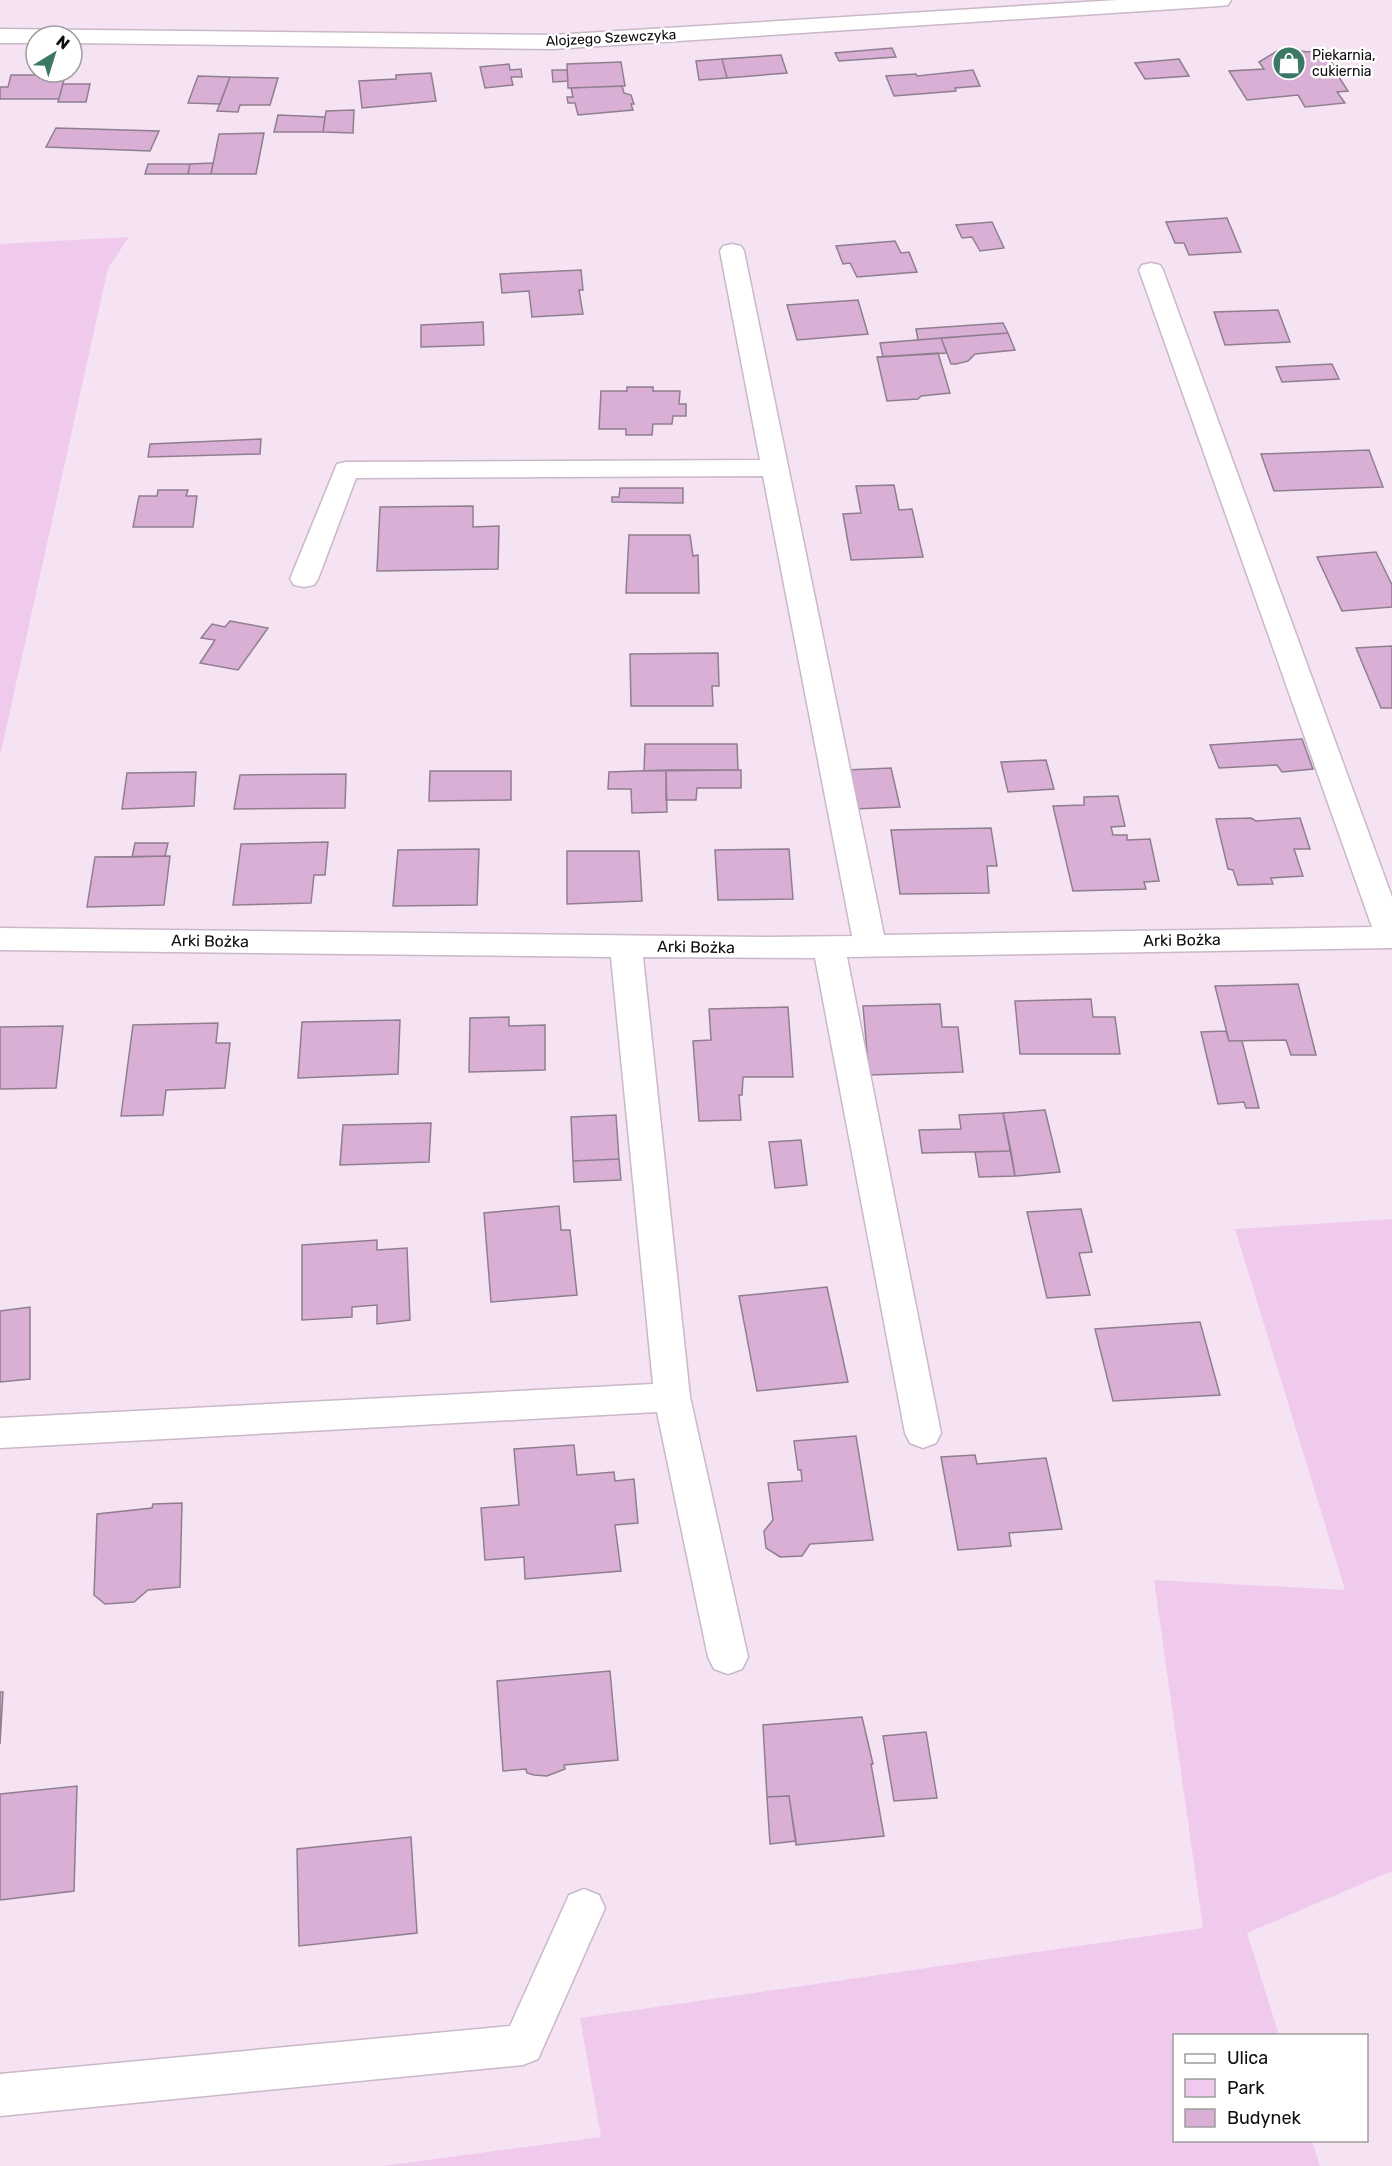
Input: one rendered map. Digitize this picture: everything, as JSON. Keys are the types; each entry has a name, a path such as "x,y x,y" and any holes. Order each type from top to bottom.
{"street":[{"name":"Alojzego Szewczyka","path":"0,36 553,42 1220,0"},
{"path":"732,250 870,946"},
{"path":"1151,270 1392,937"},
{"path":"304,579 346,470 775,468"},
{"name":"Arki Bożka","path":"0,939 626,946 870,946 1392,937"},
{"path":"626,946 672,1396 728,1657"},
{"path":"829,946 923,1433"},
{"path":"0,1433 672,1396"},
{"path":"0,2095 523,2045 584,1908"}],"green space":[{"path":"129,237 108,268 0,756 0,244"},
{"path":"1392,1219 1392,1871 1247,1933 1279,2034 1173,2034 1173,2142 1312,2142 1320,2166 382,2166 601,2137 580,2018 1203,1928 1154,1580 1345,1590 1235,1229"}],"building":[{"path":"892,48 896,57 839,61 835,53"},
{"path":"1288,49 1307,52 1323,50 1335,67 1327,68 1333,77 1339,77 1348,91 1337,92 1345,103 1305,107 1298,95 1247,100 1229,71 1264,69 1259,62 1277,51"},
{"path":"781,55 787,73 727,78 722,59"},
{"path":"722,59 727,78 699,80 696,61"},
{"path":"1179,59 1189,76 1145,79 1135,63"},
{"path":"621,62 625,86 568,88 567,64"},
{"path":"509,64 510,70 521,69 522,77 511,77 513,85 485,88 480,67"},
{"path":"552,70 567,70 568,81 553,82"},
{"path":"973,70 980,86 955,88 956,91 894,96 886,76 916,74 917,76"},
{"path":"431,73 436,101 362,108 359,81 396,79 396,75"},
{"path":"11,75 24,75 24,84 63,84 59,99 0,99 0,87 8,87"},
{"path":"198,76 230,77 220,104 188,103"},
{"path":"230,77 278,78 270,105 240,105 238,112 217,111"},
{"path":"63,84 90,84 86,102 58,102"},
{"path":"622,86 624,93 631,95 633,110 578,115 575,103 568,103 567,97 573,97 571,88"},
{"path":"354,110 353,133 323,132 326,111"},
{"path":"278,115 325,117 323,132 274,132"},
{"path":"56,128 159,131 150,151 46,147"},
{"path":"264,133 256,174 211,174 219,134"},
{"path":"213,163 211,174 188,174 190,164"},
{"path":"148,164 190,164 188,174 145,174"},
{"path":"1227,218 1241,252 1189,255 1184,243 1175,243 1166,222"},
{"path":"992,222 1004,248 980,251 972,237 962,238 956,225"},
{"path":"895,241 901,253 909,252 917,272 857,277 850,263 843,264 836,246"},
{"path":"581,270 583,290 579,290 583,314 532,317 529,291 502,293 500,274"},
{"path":"858,300 868,334 797,340 787,305"},
{"path":"1278,310 1290,342 1225,345 1214,312"},
{"path":"483,322 484,345 421,347 421,325"},
{"path":"1003,323 1008,333 918,340 916,329"},
{"path":"1008,333 1015,350 975,354 968,361 956,364 951,364 941,338"},
{"path":"941,338 947,353 883,357 880,343"},
{"path":"938,353 950,393 921,396 918,399 887,401 877,357"},
{"path":"1332,364 1339,379 1282,382 1276,367"},
{"path":"627,387 653,387 653,391 680,391 679,404 686,404 686,416 673,416 672,424 653,424 652,435 626,435 626,429 599,429 601,391 627,391"},
{"path":"261,439 260,454 148,457 150,444"},
{"path":"1369,450 1383,487 1274,491 1261,454"},
{"path":"894,485 899,510 912,509 923,557 851,560 843,514 861,513 856,486"},
{"path":"620,488 683,488 683,503 612,502 612,497 619,497"},
{"path":"158,490 188,490 186,496 197,496 193,527 133,527 139,496 157,496"},
{"path":"473,506 473,527 499,526 498,569 377,571 380,507"},
{"path":"629,535 690,535 693,556 698,555 699,593 626,593"},
{"path":"1376,552 1392,585 1392,607 1342,611 1317,557"},
{"path":"230,621 268,628 238,670 200,663 215,640 201,638 212,624 225,627"},
{"path":"1392,646 1392,708 1381,708 1356,648"},
{"path":"718,653 719,686 712,686 713,706 631,706 630,654"},
{"path":"1302,739 1313,769 1282,772 1277,765 1219,768 1210,745"},
{"path":"645,744 737,744 738,770 644,771"},
{"path":"1046,760 1054,789 1008,792 1001,762"},
{"path":"891,768 900,807 854,809 846,770"},
{"path":"666,770 667,812 632,813 631,789 608,789 609,772"},
{"path":"666,770 741,770 741,788 697,788 696,800 666,800"},
{"path":"430,771 511,771 511,800 429,801"},
{"path":"196,772 194,806 122,809 127,773"},
{"path":"346,774 345,808 234,809 240,775"},
{"path":"1118,796 1125,826 1111,827 1113,835 1127,835 1127,840 1150,839 1159,881 1144,882 1146,889 1073,891 1053,806 1084,805 1084,797"},
{"path":"1251,818 1256,821 1300,818 1310,849 1294,849 1303,876 1271,878 1273,884 1238,885 1233,870 1228,869 1216,819"},
{"path":"991,828 997,866 987,866 989,893 900,894 891,830"},
{"path":"328,842 325,875 314,875 311,903 233,905 241,844"},
{"path":"135,843 168,843 165,856 132,857"},
{"path":"479,849 477,905 393,906 398,850"},
{"path":"789,849 793,899 718,900 715,850"},
{"path":"567,851 639,851 642,901 567,904"},
{"path":"170,856 164,905 87,907 95,857"},
{"path":"1298,984 1316,1055 1291,1055 1286,1040 1229,1041 1215,986"},
{"path":"1091,999 1093,1017 1115,1017 1120,1054 1020,1054 1015,1001"},
{"path":"940,1004 942,1027 958,1027 963,1072 869,1075 863,1006"},
{"path":"788,1007 793,1077 743,1077 742,1095 739,1095 741,1120 699,1121 693,1041 711,1040 709,1009"},
{"path":"509,1017 509,1026 545,1025 545,1070 469,1072 470,1018"},
{"path":"400,1020 398,1074 298,1078 302,1022"},
{"path":"218,1023 216,1043 230,1043 225,1088 166,1090 163,1115 121,1116 133,1025"},
{"path":"63,1026 56,1088 0,1089 0,1027"},
{"path":"1226,1031 1229,1041 1242,1041 1259,1108 1246,1108 1244,1102 1218,1104 1201,1032"},
{"path":"1045,1110 1060,1172 1015,1176 1003,1113"},
{"path":"1003,1113 1011,1151 922,1153 919,1130 961,1129 959,1115"},
{"path":"616,1115 619,1159 573,1161 571,1117"},
{"path":"431,1123 429,1162 340,1165 343,1125"},
{"path":"801,1140 807,1185 775,1188 769,1142"},
{"path":"1011,1151 1015,1176 979,1177 975,1152"},
{"path":"619,1159 621,1180 574,1182 573,1161"},
{"path":"559,1206 561,1230 570,1230 577,1295 491,1302 484,1213"},
{"path":"1081,1209 1092,1252 1079,1253 1090,1295 1047,1298 1027,1212"},
{"path":"377,1240 377,1250 407,1248 410,1320 377,1324 377,1305 352,1307 352,1317 302,1320 302,1245"},
{"path":"827,1287 848,1382 757,1391 739,1296"},
{"path":"30,1307 30,1379 0,1382 0,1311"},
{"path":"1200,1322 1220,1395 1113,1401 1095,1329"},
{"path":"856,1436 873,1540 810,1544 802,1556 780,1557 766,1548 764,1531 773,1520 768,1483 802,1481 794,1441"},
{"path":"574,1445 577,1475 614,1472 615,1481 634,1479 638,1523 615,1525 621,1571 525,1579 524,1557 485,1560 481,1508 519,1505 514,1449"},
{"path":"975,1455 977,1464 1046,1458 1062,1529 1009,1533 1011,1546 958,1550 941,1457"},
{"path":"182,1503 180,1587 148,1590 134,1602 105,1604 94,1595 97,1514 152,1508 153,1504"},
{"path":"610,1671 618,1760 564,1765 565,1769 547,1776 527,1773 526,1769 503,1771 497,1681"},
{"path":"0,1692 3,1692 0,1744"},
{"path":"862,1717 873,1764 871,1764 884,1836 796,1845 789,1796 767,1797 763,1725"},
{"path":"926,1732 937,1798 894,1801 883,1736"},
{"path":"77,1786 74,1891 0,1900 0,1794"},
{"path":"789,1796 796,1841 770,1844 767,1797"},
{"path":"411,1837 417,1933 299,1946 297,1849"}],"place":[{"name":"Piekarnia, cukiernia","path":"1289,63"}]}
